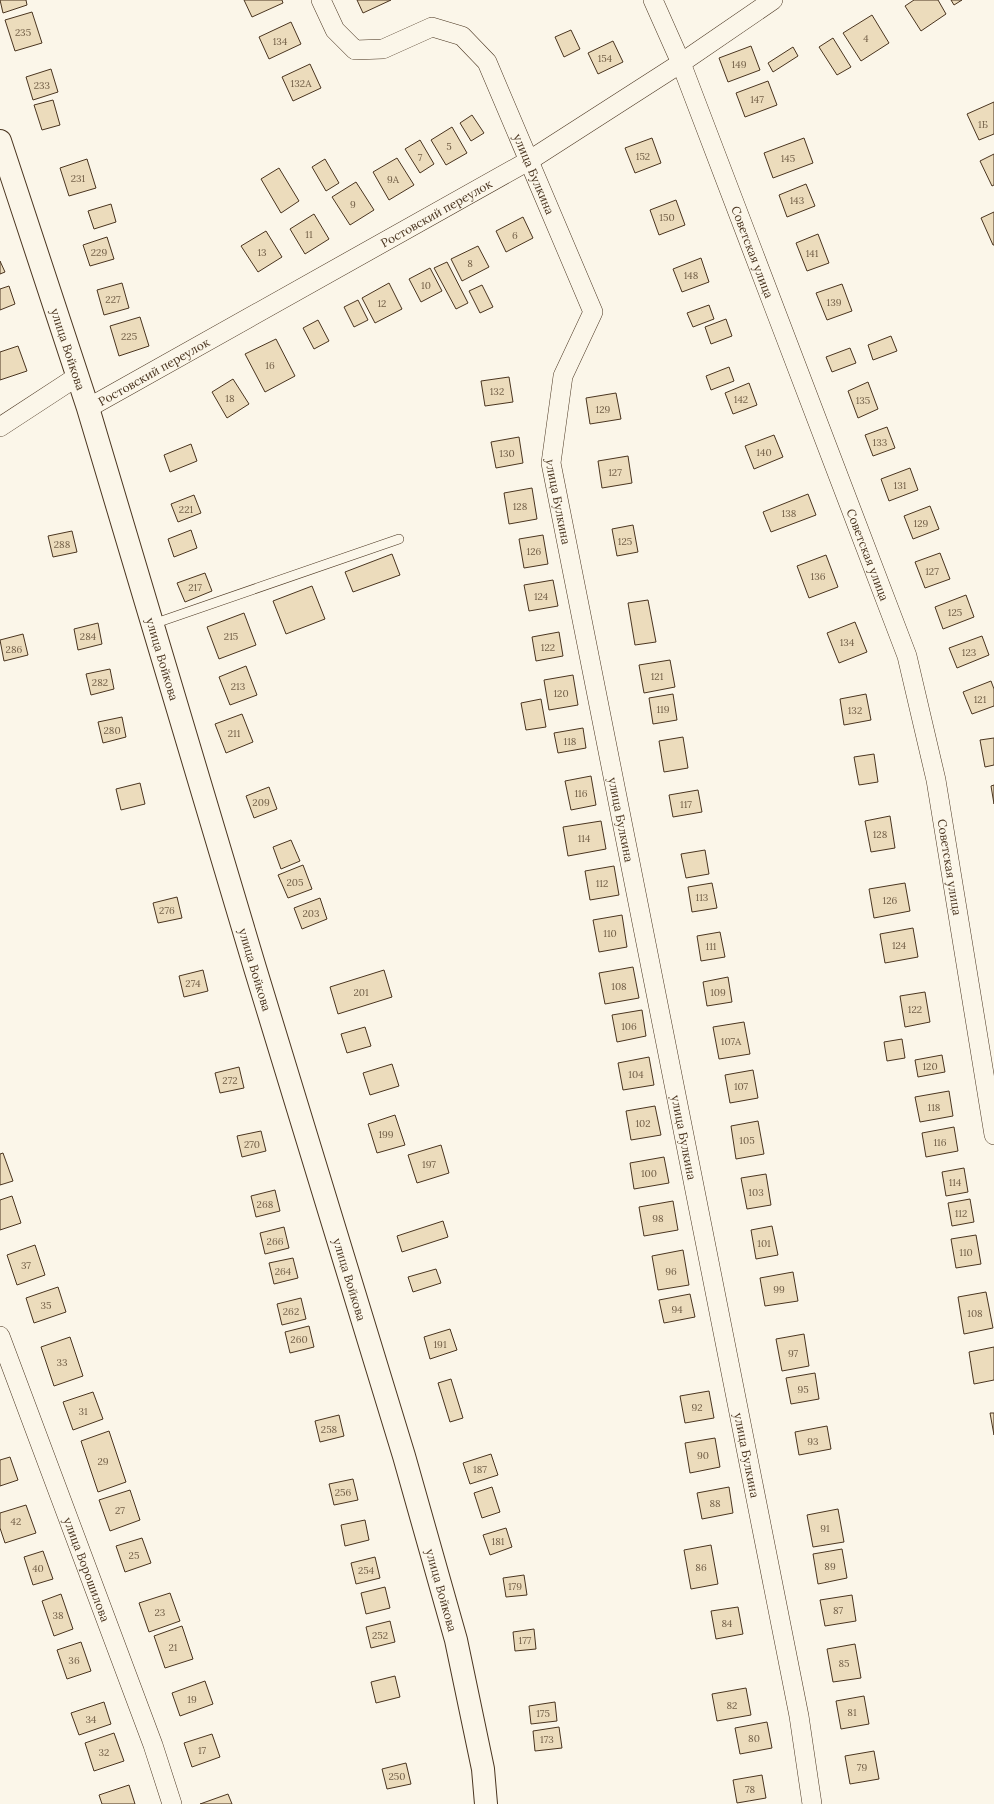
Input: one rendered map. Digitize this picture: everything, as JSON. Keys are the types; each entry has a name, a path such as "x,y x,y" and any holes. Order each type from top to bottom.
{"main road":[{"name":"улица Войкова","path":"0,141 88,408 257,975 404,1456 456,1640 483,1769 486,1804"}],"street":[{"name":"улица Булкина","path":"321,0 335,30 355,50 383,49 432,27 462,36 487,62 530,160 593,312 563,376 552,463 797,1708 812,1804"},
{"name":"Советская улица","path":"654,0 681,63 908,656 936,780 994,1135"},
{"name":"Ростовский переулок","path":"88,408 530,160 681,63 773,0"},
{"path":"0,427 78,376"},
{"name":"улица Ворошилова","path":"0,1336 153,1745 172,1804"}],"lane":[{"path":"152,624 399,539"}],"building":[{"path":"0,0 26,0 27,5 3,13"},
{"path":"244,0 282,0 283,3 252,17"},
{"path":"357,0 391,0 363,13"},
{"path":"914,0 938,0 946,14 921,31 905,6"},
{"path":"951,0 962,0 954,5"},
{"path":"32,12 42,43 15,51 5,20"},
{"path":"872,15 889,43 861,61 843,33"},
{"path":"291,22 301,44 269,59 259,37"},
{"path":"571,30 580,49 564,57 555,37"},
{"path":"833,38 851,67 837,75 819,47"},
{"path":"613,41 623,62 598,74 588,53"},
{"path":"751,46 760,70 728,82 719,58"},
{"path":"793,47 798,56 773,72 768,63"},
{"path":"310,64 321,88 293,101 282,77"},
{"path":"51,69 58,92 33,100 26,77"},
{"path":"768,81 777,105 745,117 736,93"},
{"path":"53,100 60,125 42,130 34,105"},
{"path":"994,102 994,134 979,140 967,114"},
{"path":"472,115 484,133 471,141 460,123"},
{"path":"452,127 467,153 446,165 431,140"},
{"path":"652,138 661,163 635,173 625,148"},
{"path":"804,138 813,163 773,178 764,153"},
{"path":"420,140 434,164 420,173 405,149"},
{"path":"994,154 994,185 992,186 980,161"},
{"path":"397,158 414,185 389,200 373,172"},
{"path":"87,159 96,188 69,196 60,168"},
{"path":"325,159 339,183 326,191 312,167"},
{"path":"279,168 299,201 281,213 261,179"},
{"path":"356,182 374,210 350,225 332,197"},
{"path":"806,184 815,206 787,217 779,195"},
{"path":"676,200 685,225 659,235 650,210"},
{"path":"111,204 116,222 94,229 88,211"},
{"path":"994,212 994,245 993,245 981,218"},
{"path":"314,214 329,239 305,254 290,229"},
{"path":"523,217 533,238 506,252 496,231"},
{"path":"266,231 282,257 258,272 241,246"},
{"path":"818,234 829,263 807,271 796,243"},
{"path":"107,237 114,259 90,266 83,245"},
{"path":"478,246 489,267 462,281 451,259"},
{"path":"701,258 709,282 682,292 673,269"},
{"path":"0,261 5,272 0,274"},
{"path":"447,262 468,303 456,309 434,268"},
{"path":"430,268 442,291 421,302 409,279"},
{"path":"122,283 129,308 104,315 97,290"},
{"path":"389,283 402,309 375,323 362,298"},
{"path":"842,284 852,311 827,320 816,293"},
{"path":"482,285 493,307 480,313 469,291"},
{"path":"9,286 15,304 0,310 0,289"},
{"path":"358,300 368,320 354,327 344,307"},
{"path":"709,305 714,319 693,327 687,313"},
{"path":"140,317 149,346 119,356 110,326"},
{"path":"726,319 732,336 711,344 705,327"},
{"path":"318,320 329,341 314,349 303,328"},
{"path":"891,336 897,351 873,360 868,345"},
{"path":"276,339 295,376 265,392 245,354"},
{"path":"18,346 27,371 0,380 0,352"},
{"path":"850,348 856,363 832,372 826,357"},
{"path":"729,367 734,381 711,390 706,376"},
{"path":"509,377 513,402 485,406 481,381"},
{"path":"233,379 249,404 227,418 212,392"},
{"path":"868,382 878,409 858,418 848,391"},
{"path":"749,383 757,405 733,414 725,393"},
{"path":"616,393 621,419 590,424 586,398"},
{"path":"887,427 895,448 873,456 865,435"},
{"path":"774,435 783,457 754,469 745,446"},
{"path":"519,437 523,463 496,468 491,442"},
{"path":"191,444 197,461 170,472 164,455"},
{"path":"628,456 632,483 602,488 598,461"},
{"path":"910,468 918,490 889,501 881,479"},
{"path":"532,488 537,519 509,524 504,493"},
{"path":"808,494 816,515 771,532 763,512"},
{"path":"194,495 201,513 178,522 171,504"},
{"path":"930,506 939,529 913,539 904,516"},
{"path":"633,525 638,552 617,556 612,529"},
{"path":"191,530 197,548 174,557 168,539"},
{"path":"72,531 77,552 53,557 48,536"},
{"path":"543,535 548,564 524,568 519,539"},
{"path":"940,553 950,579 925,588 915,562"},
{"path":"392,554 400,575 353,592 345,572"},
{"path":"826,555 838,587 809,598 797,566"},
{"path":"205,573 212,591 185,602 177,583"},
{"path":"553,580 558,606 529,611 524,585"},
{"path":"312,586 325,619 286,634 273,601"},
{"path":"966,595 974,617 943,629 935,607"},
{"path":"648,600 656,642 635,645 628,603"},
{"path":"244,613 256,645 219,659 207,627"},
{"path":"855,622 867,652 839,663 827,633"},
{"path":"98,623 102,644 78,650 74,629"},
{"path":"559,632 563,656 536,661 532,637"},
{"path":"23,634 28,655 4,661 0,640"},
{"path":"982,636 989,655 957,668 949,648"},
{"path":"670,660 675,687 644,693 639,665"},
{"path":"246,666 257,695 230,705 219,677"},
{"path":"110,669 114,689 91,695 86,674"},
{"path":"573,675 578,705 549,710 544,680"},
{"path":"991,681 994,689 994,706 972,714 963,692"},
{"path":"673,694 677,720 653,724 649,698"},
{"path":"866,694 871,720 844,725 840,699"},
{"path":"541,699 546,727 526,730 521,703"},
{"path":"242,714 253,742 226,753 215,724"},
{"path":"122,717 126,737 103,743 98,722"},
{"path":"583,728 586,748 558,753 554,733"},
{"path":"683,737 688,768 664,772 659,741"},
{"path":"994,738 994,765 985,767 980,740"},
{"path":"874,754 878,782 859,785 854,757"},
{"path":"591,776 596,805 571,810 565,781"},
{"path":"140,783 145,804 121,810 116,789"},
{"path":"994,785 994,804 991,786"},
{"path":"269,787 277,809 254,818 246,796"},
{"path":"698,790 702,812 673,817 669,795"},
{"path":"890,816 895,848 871,852 865,821"},
{"path":"601,821 606,849 568,856 563,827"},
{"path":"291,840 300,861 281,869 273,847"},
{"path":"705,850 709,874 686,878 681,854"},
{"path":"303,865 312,889 288,898 278,875"},
{"path":"614,866 619,895 590,900 585,871"},
{"path":"712,883 717,908 692,912 688,887"},
{"path":"905,883 910,911 874,918 869,889"},
{"path":"177,897 182,918 158,923 153,903"},
{"path":"320,898 327,919 302,929 294,908"},
{"path":"622,915 627,947 599,952 593,920"},
{"path":"913,928 918,957 885,963 880,934"},
{"path":"720,932 725,957 701,961 697,936"},
{"path":"633,967 639,998 605,1004 599,973"},
{"path":"203,970 208,991 184,997 179,976"},
{"path":"384,970 392,997 338,1014 330,987"},
{"path":"728,977 732,1002 707,1006 703,982"},
{"path":"925,992 930,1022 905,1027 900,996"},
{"path":"642,1010 646,1036 617,1042 612,1015"},
{"path":"744,1022 750,1054 719,1059 713,1027"},
{"path":"365,1027 371,1046 347,1053 341,1034"},
{"path":"902,1039 905,1058 887,1061 884,1042"},
{"path":"942,1055 945,1072 918,1077 915,1060"},
{"path":"649,1057 654,1085 623,1090 618,1063"},
{"path":"392,1064 399,1086 370,1095 363,1073"},
{"path":"239,1067 244,1088 220,1093 215,1073"},
{"path":"753,1070 758,1098 730,1103 725,1075"},
{"path":"949,1091 953,1116 920,1122 915,1097"},
{"path":"655,1106 661,1135 631,1140 626,1111"},
{"path":"395,1115 405,1145 377,1153 368,1124"},
{"path":"758,1121 764,1154 736,1159 731,1126"},
{"path":"954,1127 958,1151 926,1157 922,1133"},
{"path":"261,1131 266,1151 242,1157 237,1136"},
{"path":"441,1145 449,1173 417,1183 408,1155"},
{"path":"3,1153 13,1181 0,1185 0,1154"},
{"path":"664,1157 669,1183 634,1189 630,1163"},
{"path":"964,1168 968,1192 946,1196 942,1172"},
{"path":"766,1174 771,1205 747,1209 741,1178"},
{"path":"275,1190 280,1211 256,1217 251,1196"},
{"path":"12,1196 21,1223 0,1230 0,1200"},
{"path":"970,1199 974,1222 952,1226 948,1203"},
{"path":"673,1201 678,1230 644,1236 639,1207"},
{"path":"443,1221 448,1237 402,1252 397,1236"},
{"path":"772,1226 778,1255 756,1259 751,1230"},
{"path":"284,1227 289,1248 265,1254 260,1233"},
{"path":"976,1235 981,1264 956,1268 951,1239"},
{"path":"35,1245 45,1275 17,1285 7,1255"},
{"path":"683,1250 689,1285 658,1290 652,1256"},
{"path":"293,1258 298,1278 274,1284 269,1263"},
{"path":"436,1269 441,1283 413,1292 408,1277"},
{"path":"793,1272 798,1301 765,1306 760,1278"},
{"path":"58,1287 66,1312 34,1323 26,1298"},
{"path":"986,1292 993,1328 964,1334 958,1297"},
{"path":"690,1294 695,1317 664,1323 659,1300"},
{"path":"301,1298 306,1319 282,1325 277,1304"},
{"path":"309,1326 314,1347 290,1353 285,1332"},
{"path":"450,1329 457,1350 430,1359 424,1337"},
{"path":"804,1334 809,1366 782,1371 776,1339"},
{"path":"70,1337 83,1376 54,1386 41,1347"},
{"path":"994,1347 994,1380 974,1384 969,1352"},
{"path":"815,1373 819,1399 791,1404 786,1378"},
{"path":"451,1379 463,1418 450,1422 438,1383"},
{"path":"709,1391 714,1418 685,1423 680,1396"},
{"path":"93,1392 103,1419 73,1430 63,1402"},
{"path":"990,1413 994,1413 994,1435"},
{"path":"339,1415 344,1436 320,1442 315,1421"},
{"path":"827,1426 831,1449 799,1455 795,1432"},
{"path":"109,1431 126,1482 98,1492 81,1441"},
{"path":"715,1438 720,1467 690,1473 685,1443"},
{"path":"491,1454 498,1475 470,1484 463,1463"},
{"path":"10,1457 18,1480 0,1486 0,1460"},
{"path":"353,1479 358,1500 334,1505 329,1484"},
{"path":"492,1487 500,1512 482,1518 474,1493"},
{"path":"729,1487 733,1513 702,1519 697,1493"},
{"path":"130,1490 140,1520 110,1531 99,1500"},
{"path":"26,1505 36,1533 5,1543 0,1528 0,1513"},
{"path":"838,1509 844,1542 813,1547 807,1515"},
{"path":"365,1520 369,1540 345,1546 341,1525"},
{"path":"506,1528 512,1547 490,1555 483,1535"},
{"path":"142,1538 151,1563 125,1572 116,1546"},
{"path":"711,1545 718,1584 691,1589 684,1550"},
{"path":"842,1549 847,1578 818,1584 813,1554"},
{"path":"43,1551 53,1579 33,1585 24,1557"},
{"path":"375,1557 380,1578 356,1584 351,1563"},
{"path":"524,1575 527,1595 506,1597 503,1578"},
{"path":"385,1587 390,1608 366,1614 361,1593"},
{"path":"170,1593 180,1621 149,1632 139,1603"},
{"path":"61,1594 73,1629 54,1636 42,1601"},
{"path":"852,1595 856,1621 825,1626 820,1600"},
{"path":"738,1607 743,1634 716,1639 711,1611"},
{"path":"390,1621 395,1642 371,1648 366,1627"},
{"path":"182,1626 193,1659 165,1668 154,1636"},
{"path":"534,1629 536,1649 515,1651 513,1632"},
{"path":"81,1642 91,1671 67,1679 57,1650"},
{"path":"855,1644 861,1678 833,1682 827,1649"},
{"path":"395,1676 400,1697 376,1703 371,1682"},
{"path":"205,1681 213,1704 180,1716 172,1693"},
{"path":"746,1688 751,1715 717,1721 712,1694"},
{"path":"864,1696 869,1724 841,1729 836,1701"},
{"path":"104,1702 111,1724 79,1735 71,1713"},
{"path":"555,1702 557,1721 531,1724 529,1706"},
{"path":"767,1722 772,1748 740,1754 735,1728"},
{"path":"559,1727 562,1748 535,1751 533,1731"},
{"path":"114,1733 124,1761 94,1771 85,1743"},
{"path":"212,1734 220,1757 192,1767 184,1743"},
{"path":"874,1751 879,1779 850,1784 845,1756"},
{"path":"406,1763 411,1784 387,1789 382,1769"},
{"path":"762,1775 766,1798 737,1803 733,1780"},
{"path":"129,1785 135,1804 102,1804 99,1795"},
{"path":"228,1794 232,1804 200,1804"}]}
